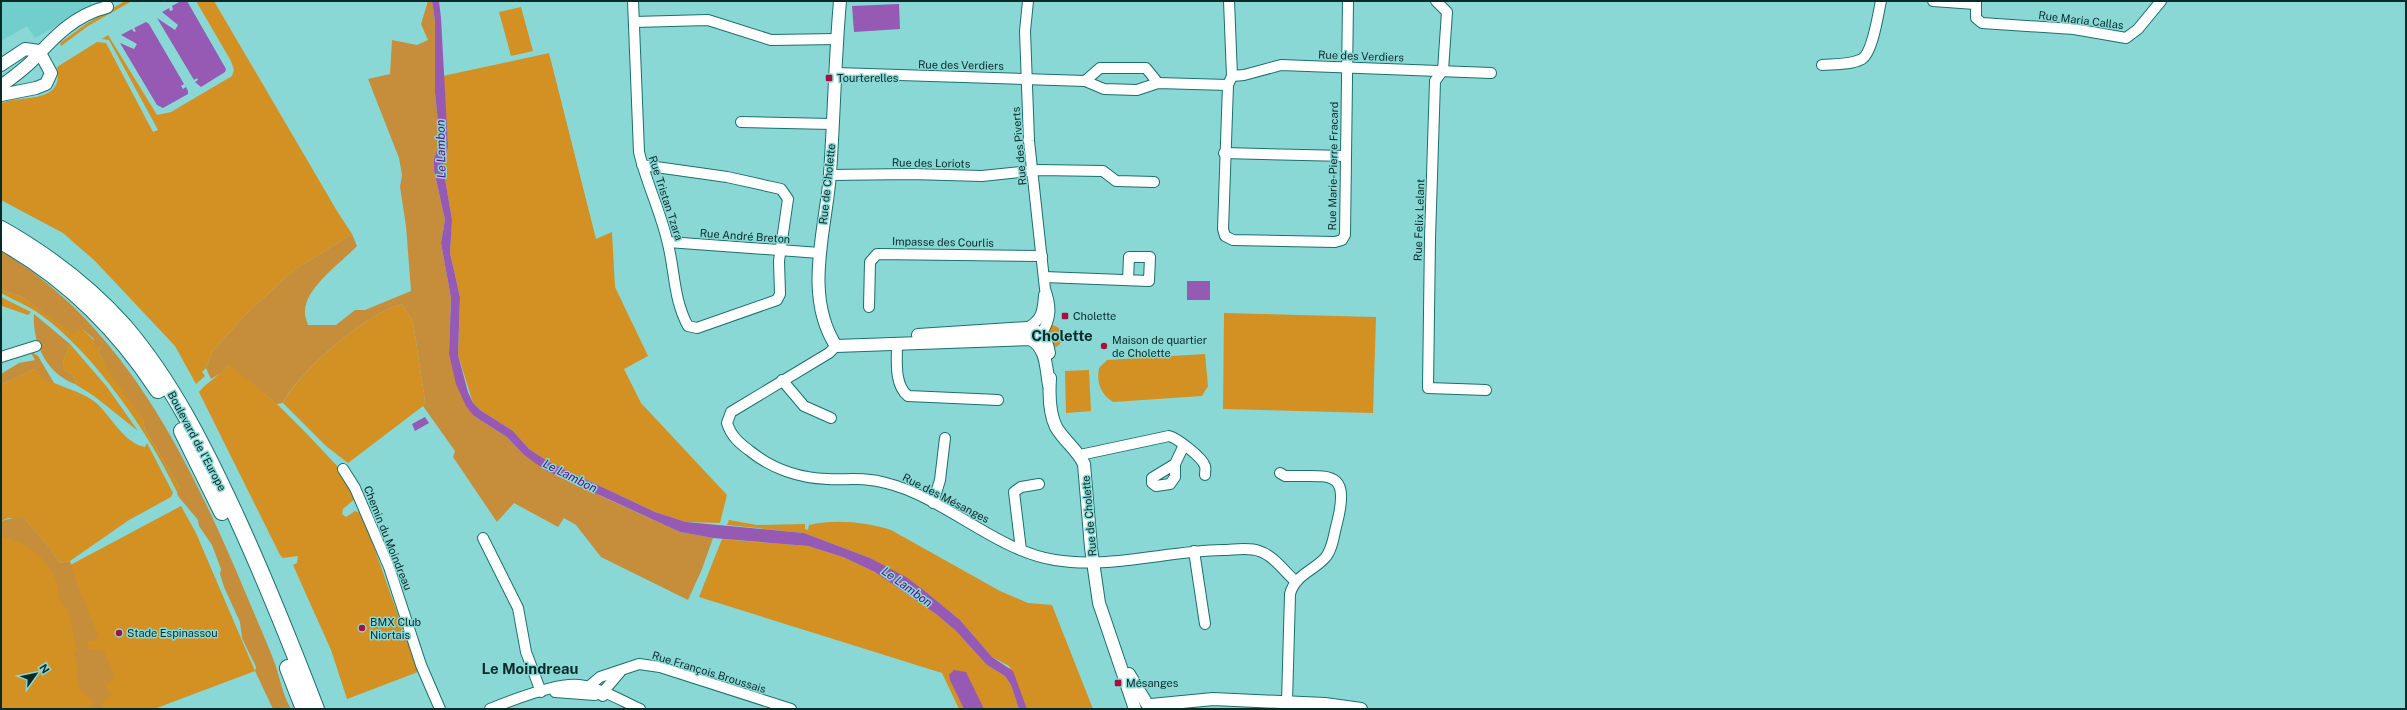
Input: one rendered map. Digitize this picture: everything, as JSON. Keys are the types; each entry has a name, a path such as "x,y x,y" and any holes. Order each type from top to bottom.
{"highway":[{"name":"Boulevard de l'Europe","path":"1,228 44,255 91,293 128,331 165,381 199,440 222,486 268,588 316,709"},
{"name":"Boulevard de l'Europe","path":"1,241 50,274 90,308 115,333 157,389 184,435 214,494 265,611 304,709"}],"street":[{"name":"Rue Tristan Tzara","path":"633,1 637,138 642,165 668,242 677,296 685,321 693,329 777,300 780,294 781,251"},
{"name":"Rue de Cholette","path":"836,346 827,330 823,316 820,298 820,253 830,175 840,1"},
{"name":"Rue des Piverts","path":"1028,1 1025,31 1026,78 1032,171 1045,289 1050,310 1048,323 1035,332"},
{"name":"Rue Marie-Pierre Fracard","path":"1229,1 1230,81 1224,153 1222,230 1225,236 1233,240 1335,242 1342,240 1345,235 1348,1"},
{"name":"Rue Felix Lelant","path":"1436,1 1447,12 1443,70 1436,81 1430,238 1428,388 1486,390"},
{"path":"1822,66 1858,61 1866,56 1881,1"},
{"path":"1933,1 1976,2"},
{"name":"Rue Maria Callas","path":"1976,2 1976,18 1982,23 2074,29 2122,38 2132,35 2161,1"},
{"path":"1,86 29,63 67,25 90,12 112,4"},
{"path":"634,22 708,20 771,40 838,39"},
{"path":"1,95 46,84 51,73 39,52 25,49 5,62"},
{"path":"5,62 22,57 29,63"},
{"name":"Rue des Verdiers","path":"836,73 1085,80 1104,89 1137,90 1158,83 1230,81 1244,75 1280,65 1491,73"},
{"path":"1085,80 1100,68 1146,68 1158,83"},
{"path":"741,122 832,124"},
{"path":"1224,153 1346,156"},
{"path":"642,165 726,177 780,189 785,192 788,199 781,251"},
{"name":"Rue des Loriots","path":"830,175 911,174 982,176 1032,171 1103,171 1116,182 1154,182"},
{"name":"Rue André Breton","path":"668,242 820,253"},
{"name":"Impasse des Courlis","path":"869,307 870,262 877,254 1042,256"},
{"path":"1044,277 1128,280"},
{"path":"854,345 874,339 982,329 1035,332"},
{"path":"836,346 994,338 1022,338 1035,332"},
{"name":"Rue de Cholette","path":"1035,332 1044,355 1051,407 1056,427 1080,455 1086,474 1093,562 1099,603 1117,654 1145,707"},
{"path":"897,344 899,382 903,392 908,396 998,400"},
{"path":"1,357 36,346"},
{"name":"Rue des Mésanges","path":"836,346 829,354 738,406 727,417 729,429 743,446 767,463 789,472 828,479 872,479 898,486 1021,550 1057,561 1093,562 1194,551 1257,550 1269,557 1295,581"},
{"path":"782,380 804,406 831,418"},
{"path":"1080,455 1169,436 1180,441 1205,465 1205,475"},
{"path":"933,503 940,485 945,438"},
{"path":"1175,464 1184,445"},
{"name":"Chemin du Moindreau","path":"343,469 355,488 389,567 421,665 440,709"},
{"path":"1280,473 1285,476 1314,475 1328,478 1338,485 1342,495 1328,554 1295,581 1289,600 1287,702"},
{"path":"1021,550 1014,492 1021,487 1039,484"},
{"path":"483,538 518,608 524,645 543,692"},
{"path":"1194,551 1205,624"},
{"name":"Rue François Broussais","path":"594,692 600,677 639,664 660,667 791,709"},
{"name":"Rue François Broussais","path":"594,692 621,671"},
{"path":"490,709 543,692 594,692 640,709"},
{"path":"1145,707 1213,699 1287,702 1361,709"},
{"path":"1175,709 1187,703"}],"shaded area":[{"path":"1,1 91,1 92,6 35,38 27,26 1,41"},
{"path":"125,1 132,1 88,26 61,46 60,43 86,24"},
{"path":"196,1 214,1 352,234 294,270 246,314 212,352 206,368 202,372 205,376 196,384 175,346 95,261 63,233 1,200 1,103 49,93 55,87 58,79 57,67 97,42 106,43 153,132 158,130 109,40 102,39 108,35 157,115 171,112 232,76 234,70 231,61"},
{"path":"428,1 432,1 435,21 435,93 440,141 434,159 434,170 445,220 441,243 451,298 449,354 474,416 507,437 523,454 601,496 680,532 713,538 702,569 688,600 601,557 576,525 564,518 558,527 514,503 497,522 453,457 455,451 423,406 425,401 413,322 402,304 388,309 371,318 336,344 304,375 291,390 283,403 277,404 229,364 221,373 211,379 206,368 212,352 246,314 294,270 352,234 357,246 326,275 312,292 307,301 305,316 308,325 336,325 355,310 365,310 411,291 406,226 400,187 402,175 399,158 368,79 390,74 392,40 417,45 428,40 421,24"},
{"path":"521,7 533,51 511,56 499,12"},
{"path":"549,53 596,239 612,232 615,287 648,356 624,369 641,403 727,495 720,523 686,522 655,512 549,462 529,449 513,431 480,410 473,403 458,355 460,297 450,253 452,220 443,167 448,147 443,76"},
{"path":"1,251 45,282 84,318 119,358 150,402 177,448 225,545 271,652 285,697 291,709 273,709 255,671 256,667 242,638 240,622 224,587 220,574 221,569 212,545 199,526 198,520 178,496 177,492 180,488 145,430 143,420 109,372 98,352 101,347 94,346 94,339 82,329 73,334 22,297 1,290"},
{"path":"1,290 22,297 70,331 82,329 101,347 98,352 143,420 145,430 180,488 177,492 136,420 100,372 81,350 41,315 1,293"},
{"path":"1,297 31,312 28,315 2,306"},
{"path":"402,304 413,322 425,401 423,406 348,463 326,446 283,403 291,390 304,375 336,344 371,318 388,309"},
{"path":"1224,313 1376,317 1373,413 1223,409"},
{"path":"34,314 70,344 63,362 63,370 72,374 76,381 75,384 56,373 43,356 36,336"},
{"path":"1053,325 1059,328 1063,334 1060,344 1056,347 1053,345 1047,334 1050,327"},
{"path":"70,344 107,387 138,431 94,396 75,384 76,381 72,374 63,370 63,362"},
{"path":"30,351 38,356 54,383 43,379 34,369 1,385 1,374 19,363 35,360"},
{"path":"1205,354 1208,386 1202,396 1113,402 1105,396 1100,388 1098,378 1099,368 1107,360"},
{"path":"229,363 277,404 340,469 357,497 343,509 342,514 346,517 355,511 363,514 418,672 347,699 331,650 293,565 297,563 298,556 283,558 280,555 199,392 223,371"},
{"path":"34,369 48,380 79,393 95,402 130,440 145,447 147,443 173,493 171,497 129,520 70,561 59,563 51,549 24,518 8,518 1,521 1,385"},
{"path":"1089,370 1091,411 1066,413 1065,371"},
{"name":"Stade Espinassou","path":"181,506 196,533 255,671 154,709 1,709 1,530 20,524 59,571"},
{"path":"17,517 24,518 51,549 59,563 70,561 78,587 98,635 93,641 87,641 89,649 104,651 114,675 111,682 105,687 112,694 103,701 102,709 92,709 93,700 80,688 77,676 76,658 73,652 77,651 67,606 64,607 58,597 57,583 54,575 43,559 27,547 19,542 1,538 1,521"},
{"path":"729,520 757,525 805,524 805,529 808,530 809,525 830,522 861,523 881,527 891,530 1000,591 1028,603 1052,605 1093,709 1027,709 1009,666 992,657 960,620 926,592 870,558 804,533 727,525"},
{"path":"722,539 808,546 843,557 875,572 936,614 955,630 987,665 1005,676 1011,685 1019,709 959,709 942,673 699,597"}],"water":[{"path":"181,1 187,1 226,69 225,72 201,87 195,82 198,80 197,78 194,80 157,18 175,30 178,25 162,12 169,8 170,11 173,10 172,6"},
{"name":"Le Lambon","path":"432,1 439,1 441,18 448,147 443,167 452,220 450,253 460,297 458,355 468,392 473,403 480,410 513,431 529,449 549,462 655,512 686,522 804,533 870,558 906,577 960,620 992,657 1013,671 1027,709 1019,709 1011,685 1005,676 987,665 955,630 936,614 875,572 843,557 808,546 713,538 680,532 545,470 523,454 507,437 474,416 466,406 456,384 449,354 451,298 441,243 445,220 434,170 434,159 440,141 435,93 435,21"},
{"path":"899,4 900,29 854,32 852,6"},
{"path":"146,22 149,24 184,84 181,86 183,89 186,87 188,91 188,94 163,108 157,105 120,43 134,49 137,44 121,35 132,29 134,32 136,31 134,28"},
{"path":"1187,281 1210,281 1210,300 1187,300"},
{"path":"425,417 429,423 415,431 412,424"},
{"path":"954,670 966,672 984,709 964,709 950,680 949,675"}],"place":[{"name":"Tourterelles","path":"829,78"},
{"name":"Cholette","path":"1065,316"},
{"name":"Maison de quartier de Cholette","path":"1104,346"},
{"name":"BMX Club Niortais","path":"362,628"},
{"name":"Stade Espinassou","path":"119,633"},
{"name":"Mésanges","path":"1118,683"}],"district":[{"name":"Cholette","path":"1062,336"},
{"name":"Le Moindreau","path":"530,669"}]}
